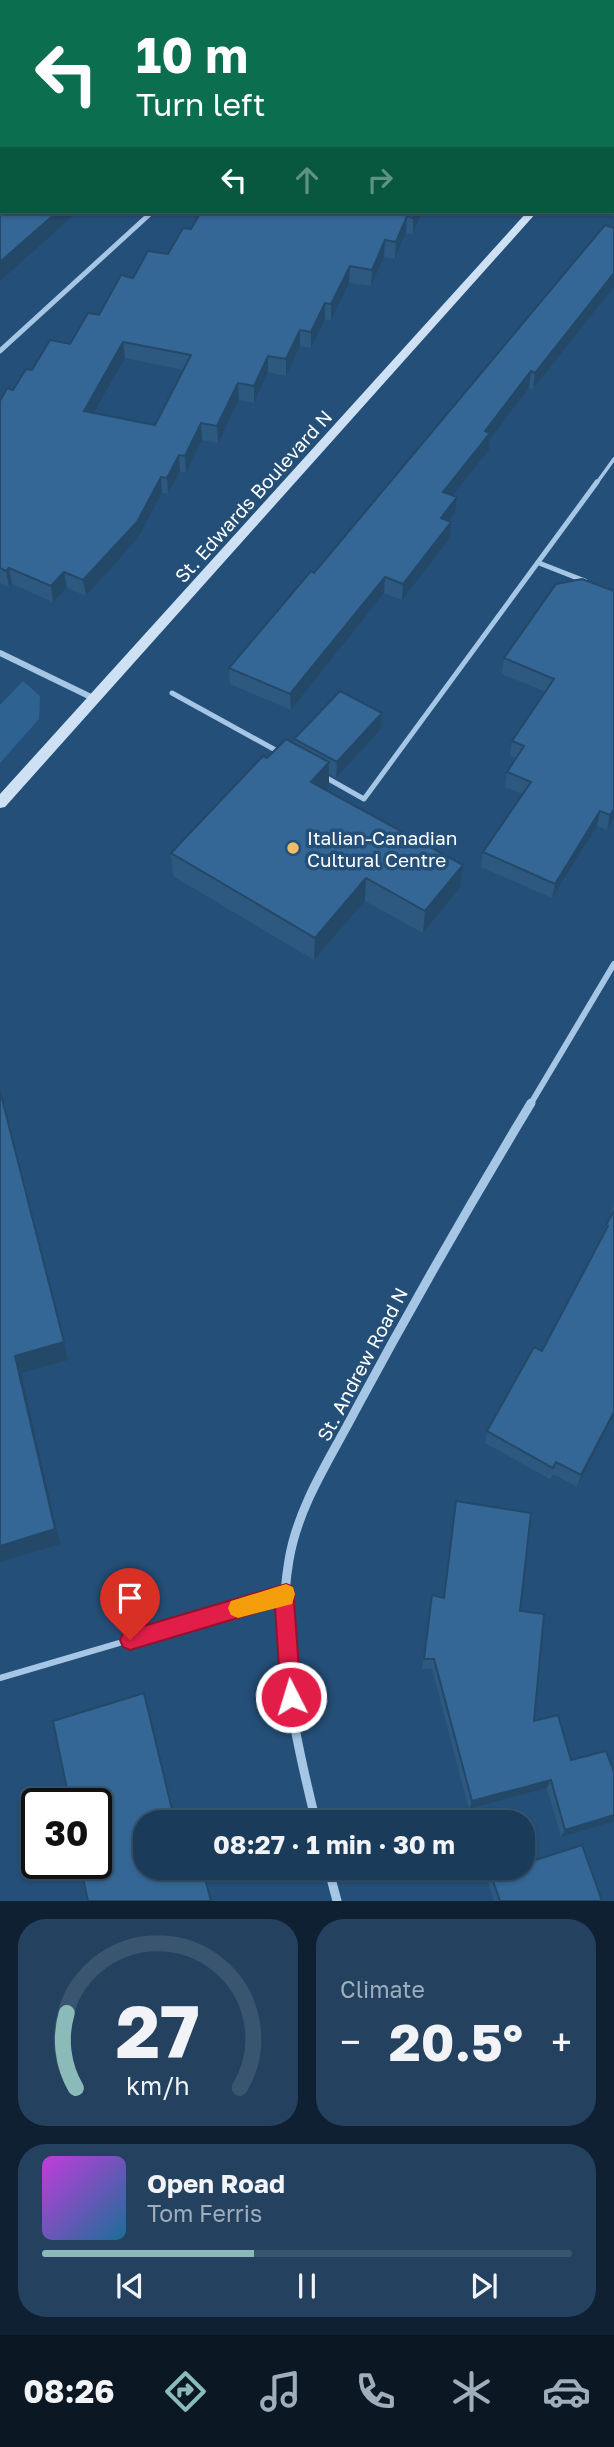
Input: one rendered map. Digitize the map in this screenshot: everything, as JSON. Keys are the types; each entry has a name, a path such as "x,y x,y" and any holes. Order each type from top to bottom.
{"street":[{"path":"0,351 150,214"},
{"name":"St. Edwards Boulevard N","path":"0,803 530,214"},
{"path":"0,653 95,699"},
{"name":"St. Andrew Road N","path":"314,1810 291,1697 284,1616 289,1558 307,1504 386,1353 614,964"},
{"path":"331,1880 337,1901"}],"lane":[{"path":"316,772 364,799 614,459"},
{"path":"539,563 589,582"},
{"path":"172,693 292,759"},
{"path":"0,1678 286,1594"}],"shaded area":[{"path":"23,681 40,696 39,719 0,763 0,705"}],"building":[{"path":"0,214 55,214 0,262"},
{"path":"200,214 415,214 413,218 407,216 396,242 385,240 372,270 350,266 331,304 325,303 311,332 300,330 286,359 268,356 254,386 238,383 217,426 201,423 185,456 179,455 167,478 161,477 137,522 83,580 64,572 51,586 9,568 6,571 0,568 0,401 7,388 13,390 26,369 32,370 50,340 70,344 88,313 99,315 121,275 133,278 148,251 168,254 183,228 191,229","holes":["123,342 191,355 155,425 84,411"]},
{"path":"605,225 614,228 614,273 535,373 531,371 485,431 490,433 443,492 457,497 441,518 451,522 403,584 385,577 290,694 229,668 311,571 314,573"},
{"path":"582,579 614,591 614,809 610,815 600,811 555,884 483,852 531,782 507,772 524,746 512,741 554,679 504,658 556,584"},
{"path":"340,691 382,713 337,762 294,739"},
{"name":"Italian-Canadian Cultural Centre","path":"286,739 329,762 311,782 463,865 425,911 366,878 315,938 171,853 263,756 267,758"},
{"path":"0,1091 64,1342 15,1356 55,1529 0,1546"},
{"path":"614,1211 614,1412 581,1475 556,1462 553,1468 487,1431 534,1347 542,1351"},
{"path":"456,1501 531,1513 520,1611 544,1614 534,1721 558,1715 571,1760 606,1751 614,1772 614,1815 565,1830 551,1780 472,1801 434,1659 424,1659 432,1595 444,1598"},
{"path":"144,1693 172,1810 133,1810 133,1880 205,1880 211,1901 88,1901 83,1879 112,1879 112,1788 67,1788 53,1721"},
{"path":"582,1845 602,1901 500,1901 493,1880 535,1880 535,1860"}],"slow traffic":[{"path":"238,1608 286,1594 285,1597"}],"place":[{"name":"Italian-Canadian Cultural Centre","path":"293,848"}],"route":[{"path":"130,1640 286,1594 284,1616 291,1697"}]}
